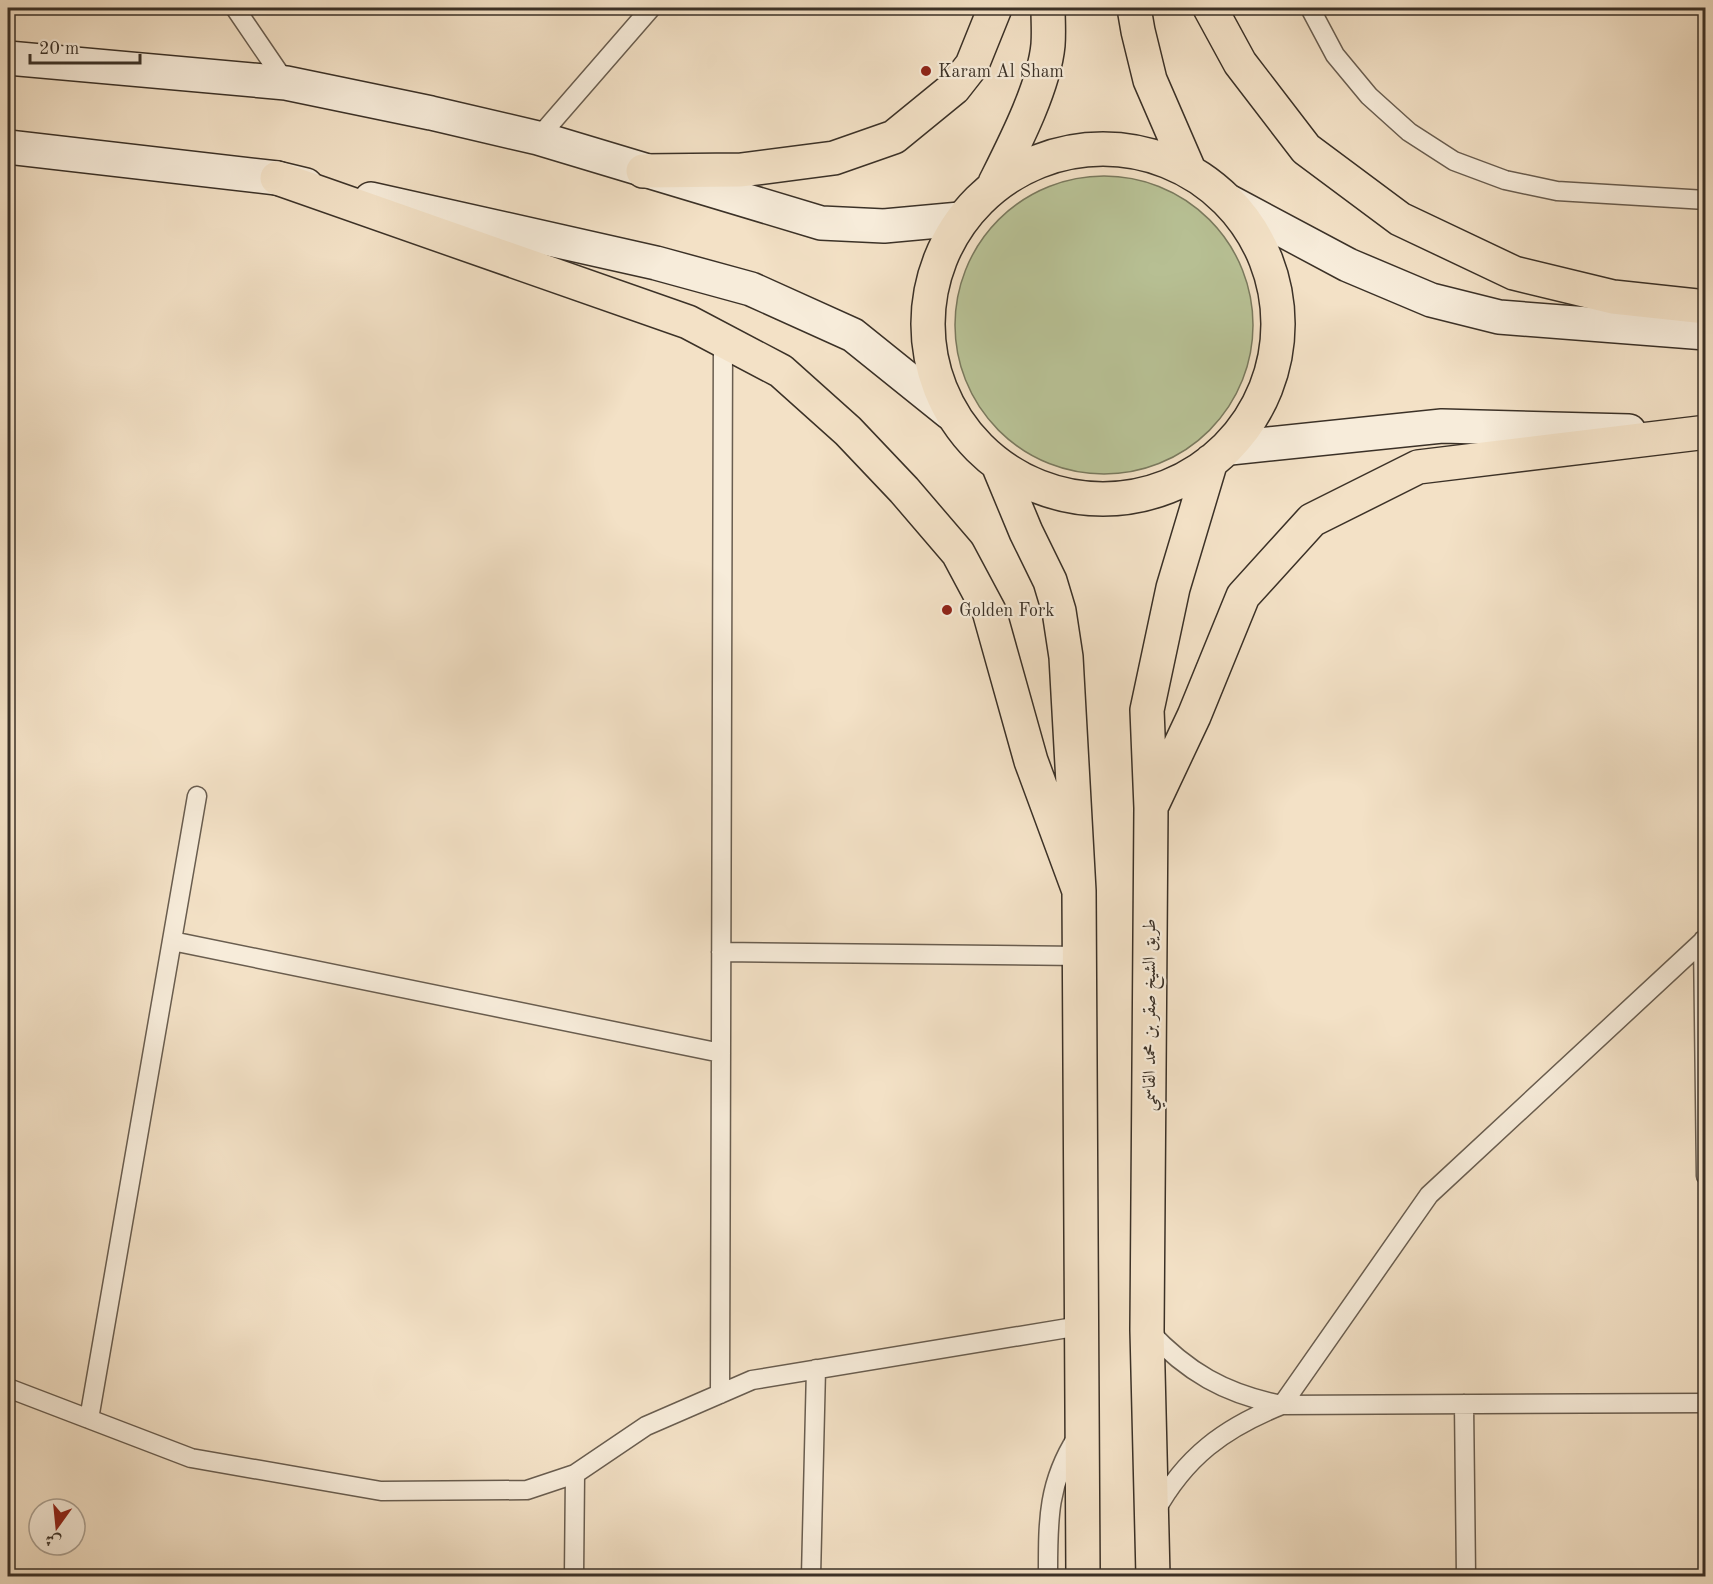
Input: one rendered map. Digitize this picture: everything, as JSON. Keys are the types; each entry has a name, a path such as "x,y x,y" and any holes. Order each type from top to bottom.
{"highway":[{"path":"643,171 741,170 834,158 894,137 954,88 972,66 995,8"},
{"path":"1048,8 1048,46 1038,86 1018,137 995,183 960,219 931,280 927,348 950,413 999,467 1026,532 1050,581 1059,611 1066,657 1079,891 1083,1576"},
{"path":"1134,8 1150,80 1189,170"},
{"path":"1210,8 1240,63 1306,149 1400,219 1514,273 1613,297 1706,306"},
{"path":"995,183 1041,159 1090,148 1141,152 1189,170 1230,201 1267,258 1280,325 1267,391 1220,454 1178,483 1151,495 1118,500 1086,500 1055,494 999,467"},
{"path":"277,178 688,322 780,371 848,431 904,490 958,553 989,611 1031,761 1079,891"},
{"path":"1150,808 1194,716 1243,596 1312,520 1418,467 1702,434"},
{"name":"طريق الشيخ صقر بن محمد القاسمي","path":"1153,1576 1148,1330 1150,808 1148,710 1173,588 1220,454"}],"main road":[{"path":"8,58 286,83 538,138 821,223 884,226 960,219"},
{"path":"8,147 277,178 656,262 751,289 853,335 950,413"},
{"path":"1230,201 1348,265 1431,300 1499,316 1706,333"},
{"path":"1220,454 1442,426 1702,434"}],"lane":[{"path":"235,8 286,83"},
{"path":"538,138 651,8"},
{"path":"1311,8 1335,55 1369,96 1409,132 1454,160 1505,180 1557,191 1706,200"},
{"path":"720,1394 723,340"},
{"path":"89,1419 197,796"},
{"path":"1705,939 1706,1176"},
{"path":"1152,1519 1165,1494 1201,1451 1242,1423 1282,1405 1429,1195 1705,939"},
{"path":"172,940 721,1053"},
{"path":"721,952 1080,956"},
{"path":"8,1388 191,1458 381,1491 527,1490 575,1474 646,1426 752,1380 1080,1326"},
{"path":"1148,1330 1184,1365 1205,1378 1245,1397 1282,1405 1706,1403"},
{"path":"811,1576 816,1369"},
{"path":"1464,1404 1466,1576"},
{"path":"1048,1576 1050,1507 1056,1480 1067,1454 1082,1430"},
{"path":"574,1576 575,1474"}],"green space":[{"path":"1104,176 1133,179 1161,187 1187,201 1219,230 1242,268 1250,296 1253,325 1250,354 1242,382 1228,408 1199,440 1161,463 1133,471 1104,474 1075,471 1047,463 1021,449 989,420 966,382 958,354 955,325 958,296 966,268 980,242 1009,210 1047,187 1075,179"}],"place":[{"name":"Karam Al Sham","path":"926,71"},
{"name":"Golden Fork","path":"947,610"}]}
